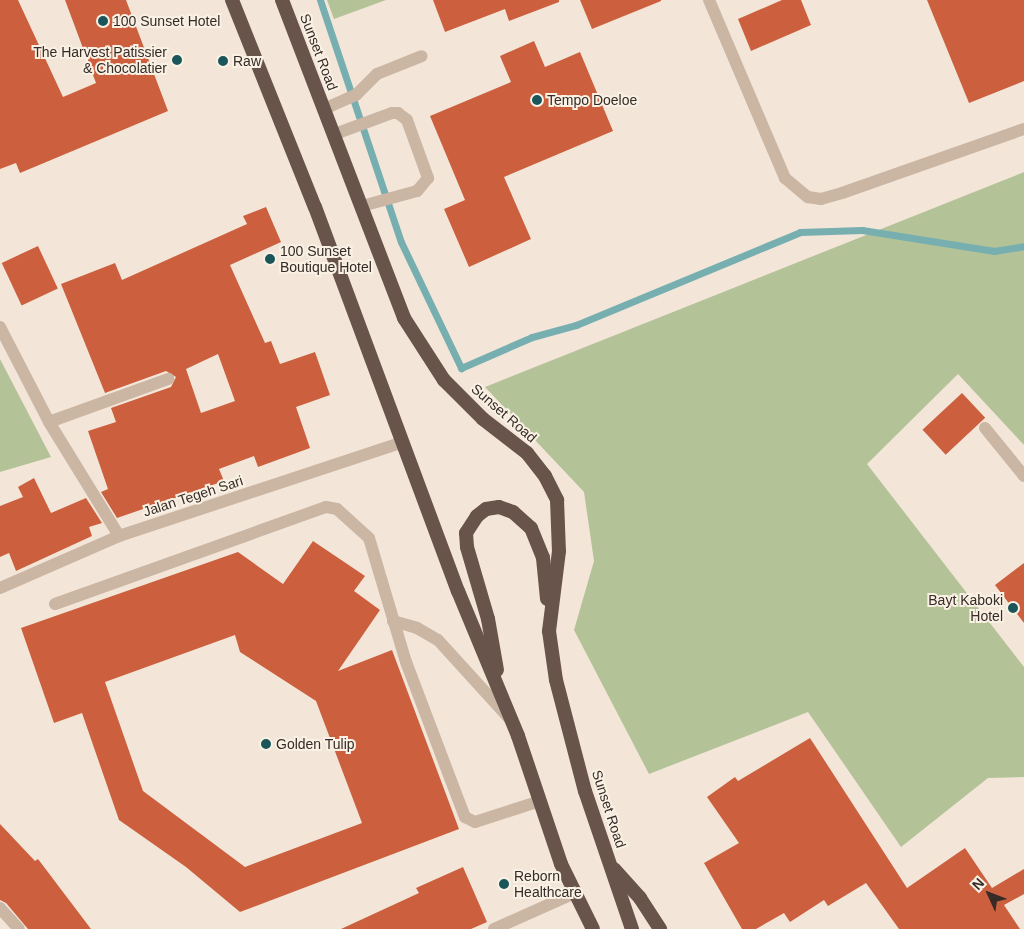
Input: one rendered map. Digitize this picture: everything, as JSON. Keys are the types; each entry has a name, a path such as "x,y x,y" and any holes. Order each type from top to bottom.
{"highway":[{"path":"232,0 315,207 401,443 513,723 552,841 593,929"},
{"name":"Sunset Road","path":"282,0 404,318 427,355 465,402 527,453 545,476 557,500 559,551 549,631 556,680 568,732 632,929"},
{"path":"501,693 488,618 466,533 476,516 486,509 499,507 513,512 531,528 543,558 549,631"},
{"path":"609,863 640,898 660,929"}],"street":[{"path":"710,0 785,178 808,197 821,199 842,193 1024,129"},
{"path":"324,109 356,95 377,74 422,56"},
{"path":"335,134 392,113 398,113 407,120 428,178 417,191 362,206"},
{"path":"0,327 49,422 119,536"},
{"path":"49,422 168,379"},
{"path":"985,428 1024,476"},
{"name":"Jalan Tegeh Sari","path":"0,588 119,536 401,443"},
{"path":"55,604 326,507 348,516 369,538 393,620 465,817 475,822 540,801"},
{"path":"393,620 418,628 438,640 513,723"},
{"path":"494,929 575,893"},
{"path":"0,908 19,929"}],"green space":[{"path":"327,0 386,0 334,19"},
{"path":"1024,172 1024,445 958,374 867,464 1024,667 1024,777 988,778 901,847 808,712 649,774 574,630 594,561 584,492 485,387"},
{"path":"0,359 51,457 0,472"}],"building":[{"path":"0,0 18,0 63,97 96,83 65,0 126,0 168,111 20,173 16,163 0,169"},
{"path":"433,0 559,0 559,2 509,21 505,9 445,32"},
{"path":"580,0 661,0 661,1 592,29"},
{"path":"782,0 801,0 811,25 751,51 738,19"},
{"path":"927,0 1024,0 1024,81 969,103"},
{"path":"534,41 545,67 580,52 613,131 504,177 531,239 469,267 444,209 465,200 430,116 511,82 500,56"},
{"path":"266,207 281,242 230,265 265,343 271,341 280,364 315,352 330,395 296,407 310,448 258,467 254,456 219,469 224,481 117,518 101,492 108,489 88,431 116,422 111,408 171,387 176,377 166,371 105,393 61,284 115,263 122,280 247,224 243,216","holes":["218,354 235,401 201,413 186,369"]},
{"path":"38,246 58,289 22,306 2,263"},
{"path":"962,393 985,418 946,455 923,430"},
{"path":"34,478 51,513 86,498 102,523 89,527 92,536 16,571 9,553 0,557 0,506 23,497 18,487"},
{"path":"313,541 365,576 354,591 380,610 338,671 392,650 459,829 240,912 186,867 119,820 82,713 54,723 21,628 238,552 283,584","holes":["235,635 240,652 316,701 362,823 245,867 143,791 105,682"]},
{"path":"1024,563 1024,623 995,585"},
{"path":"810,738 907,888 965,848 992,888 1024,869 1024,894 1004,905 1020,929 899,929 866,883 828,906 824,900 790,922 784,913 756,929 742,929 704,863 739,843 707,797 735,777 738,781"},
{"path":"0,824 35,861 38,859 91,929 28,929 6,903 0,900"},
{"path":"463,867 487,922 471,929 341,929 419,893 416,888"}],"waterway":[{"path":"320,0 401,242 461,368 532,337 576,325 800,232 862,230 994,251 1024,246"}],"place":[{"name":"100 Sunset Hotel","path":"103,21"},
{"name":"The Harvest Patissier & Chocolatier","path":"177,60"},
{"name":"Raw","path":"223,61"},
{"name":"Tempo Doeloe","path":"537,100"},
{"name":"100 Sunset Boutique Hotel","path":"270,259"},
{"name":"Bayt Kaboki Hotel","path":"1013,608"},
{"name":"Golden Tulip","path":"266,744"},
{"name":"Reborn Healthcare","path":"504,884"}]}
